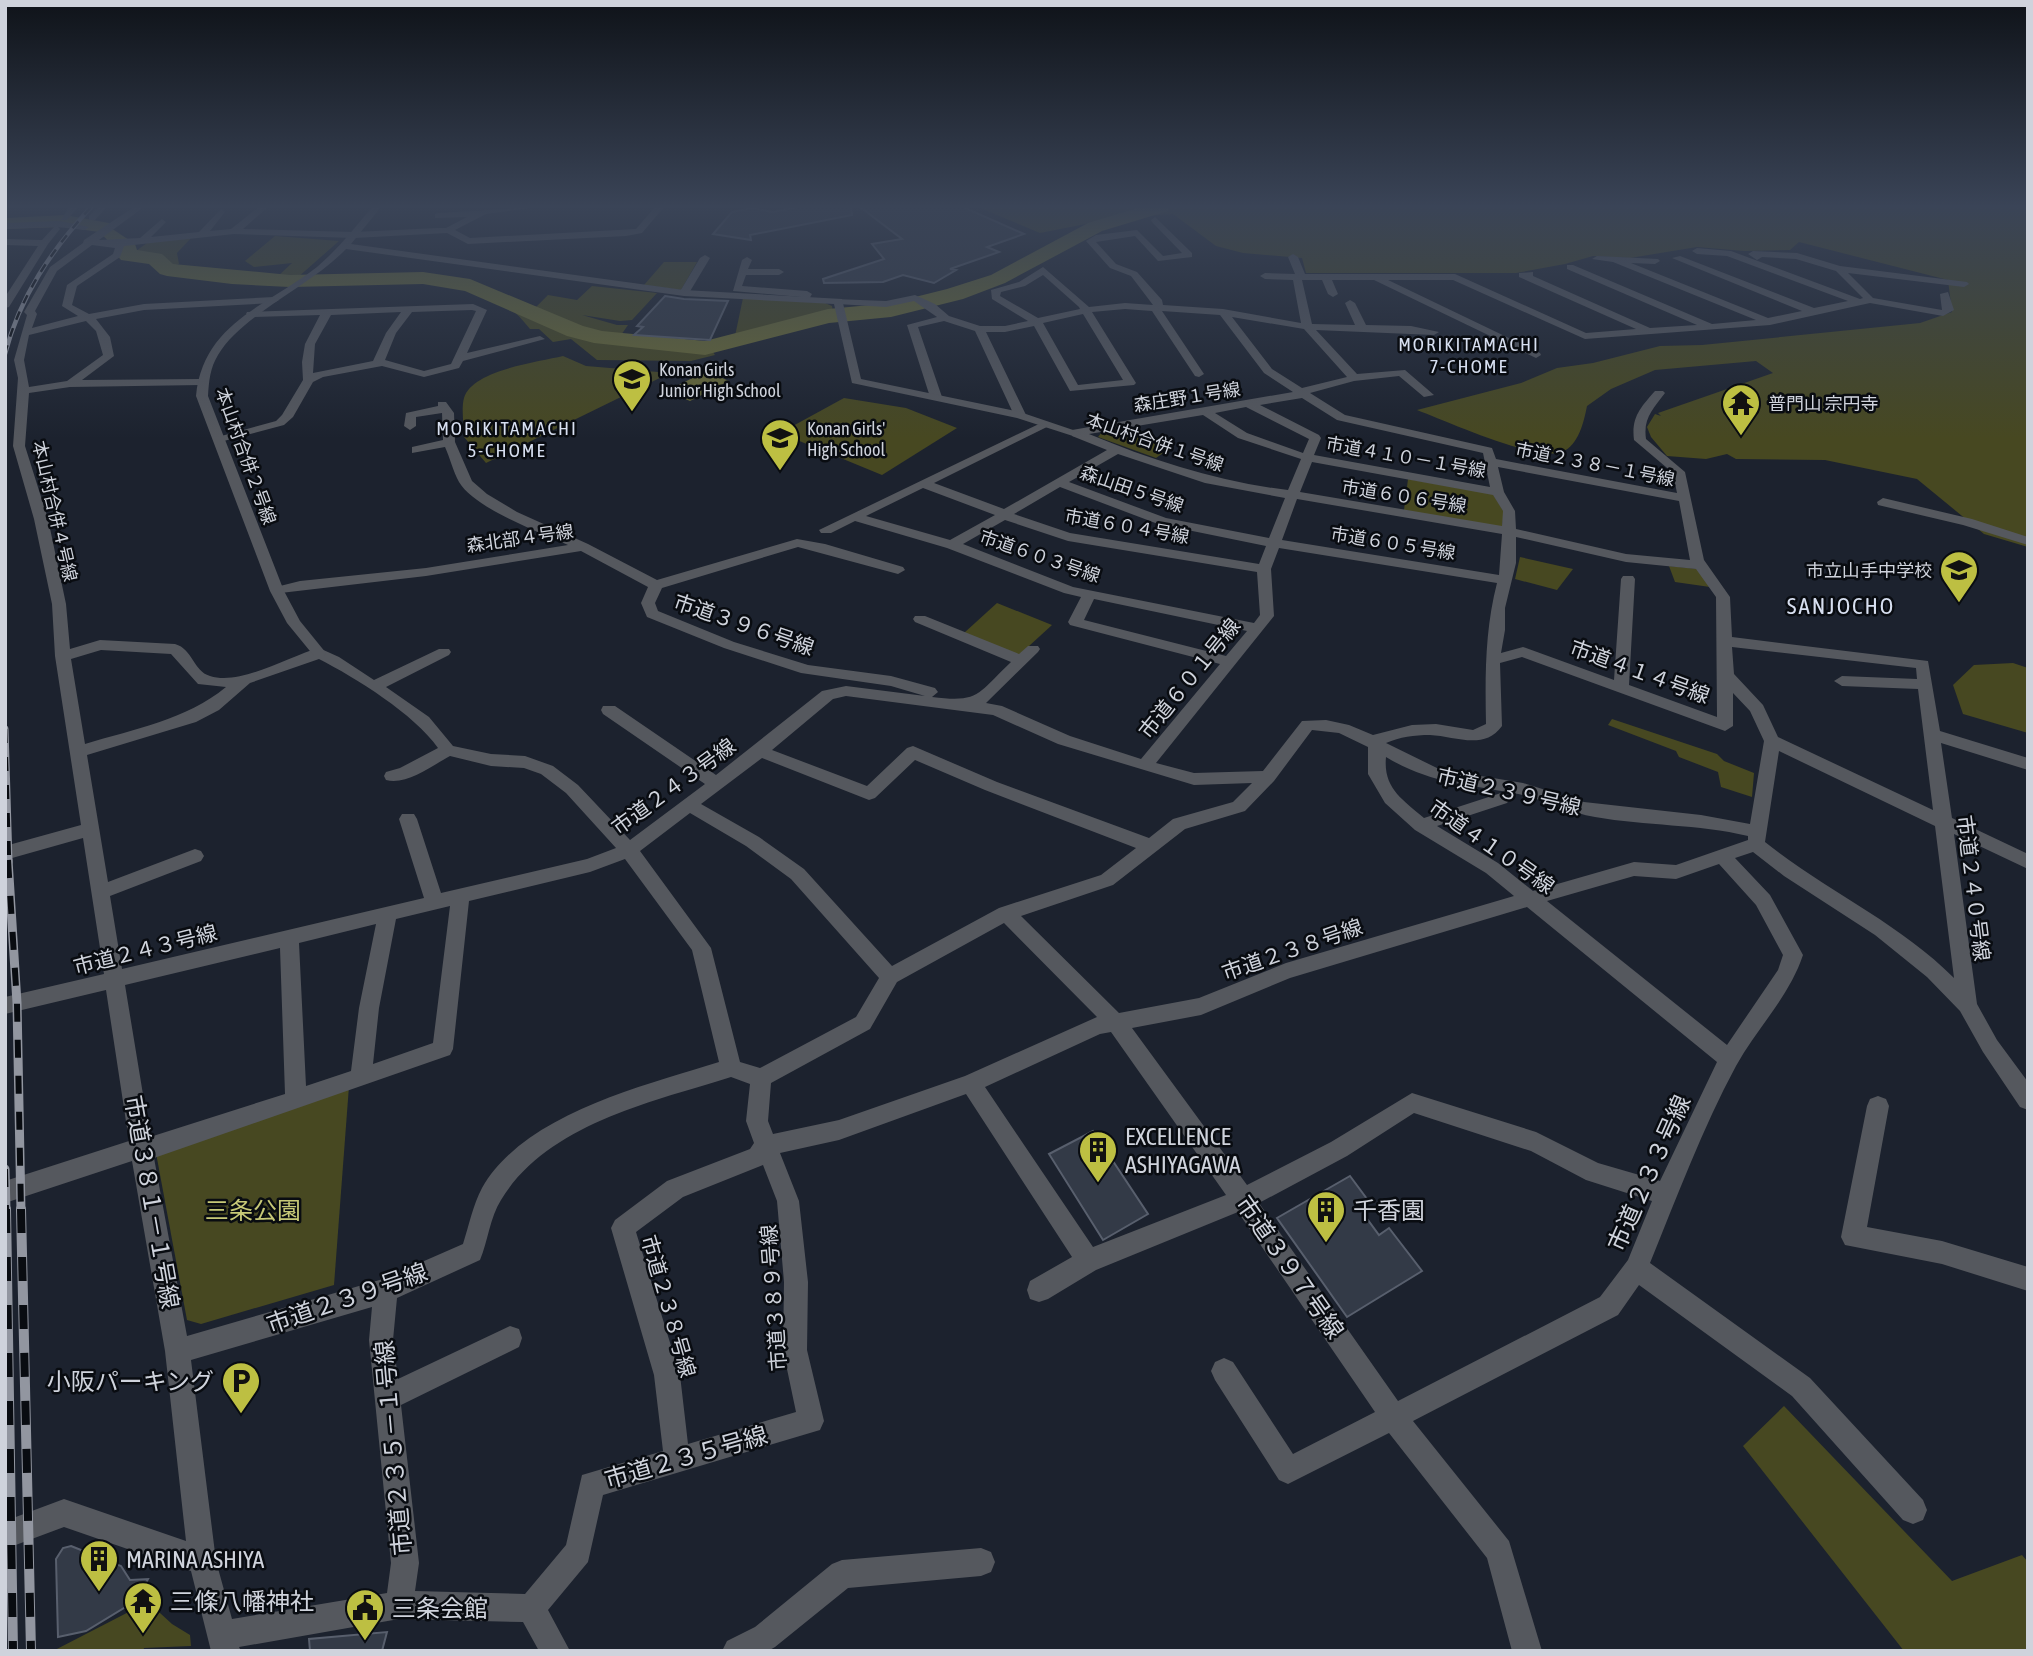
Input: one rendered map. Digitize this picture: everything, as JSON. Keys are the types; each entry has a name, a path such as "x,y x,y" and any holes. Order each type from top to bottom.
{"street":[{"name":"本山村合併４号線","path":"44,284 29,312 32,314 19,360 24,378 19,446 41,519 59,604 63,656 79,752"},
{"path":"70,384 109,356 107,336 89,317 68,306 73,284"},
{"name":"本山村合併２号線","path":"298,284 251,314 229,334 208,363 201,382 202,396 277,591 294,624 319,653"},
{"path":"621,284 684,293 838,303 886,304 919,299 944,318 979,329 1005,328 1102,307 1157,307 1223,312 1307,327 1434,332"},
{"path":"684,293 689,284"},
{"path":"738,284 736,289 807,294 804,299"},
{"path":"1021,284 996,290 995,297 1037,322 1074,389 1130,383 1083,304 1060,284"},
{"path":"1143,284 1158,302 1157,311 1199,374"},
{"path":"1300,284 1307,327 1354,378"},
{"path":"1329,284 1333,294"},
{"path":"1389,284 1536,355"},
{"path":"1471,284 1585,336 1770,322 1864,301"},
{"path":"1543,284 1648,331"},
{"path":"1611,284 1712,327"},
{"path":"1676,284 1770,322"},
{"path":"1752,284 1814,312"},
{"path":"1817,284 1864,301 1943,313 1949,310 1945,295"},
{"path":"1851,284 1864,301"},
{"path":"5,305 9,290"},
{"path":"26,333 89,317 162,306 274,300"},
{"path":"838,303 856,381 1020,415 1047,424"},
{"path":"1350,303 1362,328"},
{"path":"220,438 280,423 287,417 309,380 320,374 378,363 404,366 424,374 455,366 482,310 473,307 251,314"},
{"path":"378,363 391,334 409,309"},
{"path":"1223,312 1268,370 1301,393"},
{"path":"309,380 306,370 313,333 327,313"},
{"path":"936,397 912,325 944,318"},
{"path":"979,329 1020,415"},
{"path":"460,358 540,339"},
{"name":"森庄野１号線","path":"1076,433 1249,404 1399,368 1428,395"},
{"path":"22,391 70,384 201,382"},
{"name":"市道２３８－１号線","path":"1301,393 1341,418 1488,451 1491,462 1562,477 1626,485 1686,499"},
{"path":"1656,396 1638,425 1640,440 1679,472 1697,560 1723,597 1726,675 1757,709 1772,741 1757,838"},
{"path":"1249,404 1315,438 1308,457"},
{"path":"410,426 410,415 444,406 449,442 466,483 482,497 512,515 583,547"},
{"name":"市道４１０－１号線","path":"1205,411 1224,428 1245,439 1308,457 1498,492"},
{"path":"826,530 1047,424"},
{"name":"本山村合併１号線","path":"1047,424 1198,479 1262,492 1294,495"},
{"path":"416,450 449,442"},
{"path":"952,545 1116,450"},
{"name":"市道６０１号線","path":"1144,766 1228,661 1249,641 1266,616 1264,569 1308,457"},
{"path":"1375,741 1398,731 1436,730 1466,737 1483,735 1494,726 1492,660 1498,630 1498,608 1509,563 1509,511 1498,492 1491,462"},
{"name":"森山田５号線","path":"1060,482 1163,521 1274,543"},
{"name":"市道６０４号線","path":"924,484 1005,514 1016,521 1068,537 1264,569"},
{"name":"市道６０６号線","path":"1294,495 1507,531 1626,558 1701,565"},
{"path":"1883,502 1967,522 2028,541"},
{"name":"市道６０３号線","path":"855,517 952,545 1089,596 1256,628"},
{"path":"656,585 722,568 797,543 898,570"},
{"name":"市道６０５号線","path":"1274,543 1505,580"},
{"name":"森北部４号線","path":"277,591 300,585 426,572 583,547 656,585"},
{"path":"1621,688 1628,579"},
{"name":"市道３９６号線","path":"656,585 648,603 652,614 729,645 806,670 891,681 975,705"},
{"path":"1089,596 1075,622 1228,661"},
{"path":"920,619 1021,660"},
{"name":"市道２４０号線","path":"1725,641 1923,664 1967,1005 1990,1046 2028,1100"},
{"path":"63,656 100,645 175,649 185,655 194,675 207,682 244,680 319,653 349,667 374,686 403,702 431,725 448,750"},
{"path":"975,705 1033,649"},
{"path":"374,686 444,651"},
{"name":"市道４１４号線","path":"1492,660 1523,652 1725,726 1726,675"},
{"path":"79,752 190,718 213,706 244,680"},
{"path":"1842,681 1926,684"},
{"name":"市道２４３号線","path":"5,1006 590,864 629,850 760,751 828,695 846,691 975,705 996,710 1064,740 1194,779 1268,777"},
{"path":"610,710 717,784"},
{"name":"市道２３９号線","path":"890,976 1006,913 1107,880 1179,824 1239,807 1268,777 1308,725 1326,723 1375,741 1420,769 1435,775 1523,789 1563,803 1603,812 1727,823 1757,838 1783,868 1898,941 1942,977 1967,1005"},
{"path":"1931,734 2028,764"},
{"name":"市道４１０号線","path":"1375,741 1378,754 1376,774 1391,799 1421,825 1492,868 1729,1059"},
{"path":"1772,741 2028,862"},
{"path":"392,776 405,773 448,750 491,760 525,762 547,770 572,789 629,850 701,948 731,1068 761,1078 863,1023 890,976 866,956 810,886 764,849 689,805"},
{"path":"760,751 869,794 913,752 990,786 1151,846"},
{"name":"市道３８１－１号線","path":"79,752 141,1147 177,1351 202,1560 224,1643"},
{"path":"1421,825 1501,799"},
{"path":"408,819 435,902"},
{"path":"5,853 91,830"},
{"name":"市道２３８号線","path":"677,1460 667,1374 624,1228 675,1188 758,1157 765,1146 839,1130 971,1083 1097,1026 1201,1006 1286,971 1634,869 1676,872 1722,856 1757,838"},
{"path":"101,892 195,856"},
{"name":"市道２３３号線","path":"1224,1371 1288,1471 1609,1306 1636,1268 1666,1194 1729,1059 1787,973 1793,955 1763,900 1722,856"},
{"path":"5,1192 141,1147 159,1147 443,1049 460,896"},
{"path":"361,1077 369,1008 388,913"},
{"name":"市道３９７号線","path":"1006,913 1116,1024 1243,1199 1394,1418 1499,1551 1527,1651"},
{"path":"289,937 296,1099"},
{"name":"市道２３９号線","path":"177,1351 385,1291 472,1252 490,1195 520,1156 597,1111 731,1068"},
{"name":"市道３８９号線","path":"761,1078 757,1121 788,1201 796,1282 795,1350 811,1421"},
{"path":"971,1083 1088,1261"},
{"path":"1039,1290 1088,1261 1243,1199 1339,1149 1412,1103 1536,1142 1594,1172 1666,1194"},
{"path":"1878,1107 1853,1237 1898,1242 2002,1269 2028,1279"},
{"path":"1636,1268 1801,1387 1913,1510"},
{"name":"市道２３５－１号線","path":"385,1291 381,1340 405,1563 399,1605"},
{"path":"387,1398 510,1338"},
{"name":"市道２３５号線","path":"531,1608 578,1552 592,1485 811,1421"},
{"path":"5,1535 64,1513 202,1560"},
{"path":"737,1651 765,1637 842,1574 981,1562"},
{"path":"224,1643 399,1605 531,1608 555,1651"}],"green space":[{"path":"645,284 684,284 681,290"},
{"path":"1949,284 2028,284 2028,547 1984,534 1917,479 1825,460 1736,459 1727,454 1706,459 1667,456 1651,437 1647,427 1655,414 1661,416 1658,413 1773,373 1756,361 1655,370 1611,389 1587,406 1573,444 1562,452 1549,454 1512,446 1417,410 1521,383 1557,368 1593,363 1660,346 1702,345 1920,323 1952,312"},
{"path":"592,286 657,293 632,320 620,321 582,315 617,325 628,325 619,338 708,345 715,355 691,361 597,360 571,339 553,342 539,329 530,329 511,309 487,296 494,292 536,307 548,295 577,300"},
{"path":"743,298 825,303 832,306 833,312 735,336"},
{"path":"563,356 586,366 670,373 486,463 464,437 463,402 470,388 492,374"},
{"path":"844,398 906,408 957,428 882,475 780,433"},
{"path":"1132,427 1173,446 1156,458 1098,437 1102,432"},
{"path":"1408,479 1493,494 1504,512 1502,528 1404,510"},
{"path":"1520,557 1573,569 1557,590 1515,579"},
{"path":"1669,566 1698,569 1710,587 1675,582"},
{"path":"997,603 1052,625 1017,657 964,633"},
{"path":"2013,663 2028,668 2028,733 1963,714 1953,685 1974,665"},
{"path":"1612,719 1717,754 1724,761 1754,773 1752,797 1721,787 1718,772 1679,757 1676,751 1608,725"},
{"name":"三条公園","path":"349,1086 334,1285 201,1324 187,1320 156,1153"},
{"path":"1784,1406 1952,1581 2022,1555 2028,1562 2028,1651 1904,1651 1743,1446"},
{"name":"三條八幡神社","path":"148,1602 172,1624 190,1635 191,1646 144,1648 143,1651 53,1651"}],"shaded area":[{"path":"706,371 729,381 690,401 667,391"}],"building":[{"path":"665,296 728,301 710,340 634,335 643,327 637,326"},
{"name":"EXCELLENCE ASHIYAGAWA","path":"1093,1131 1148,1214 1103,1240 1049,1154"},
{"name":"千香園","path":"1350,1176 1367,1199 1357,1205 1379,1235 1389,1228 1422,1271 1347,1317 1277,1218"},
{"name":"MARINA ASHIYA","path":"71,1546 121,1566 130,1580 148,1579 137,1600 86,1631 58,1637 56,1559 63,1548"},
{"path":"387,1632 382,1651 310,1651 309,1639"}],"waterway":[{"path":"465,284 575,331 602,338 705,348 828,316 891,310 983,284"}],"railway":[{"path":"5,354 19,313 34,284"},
{"path":"5,729 9,862"},
{"path":"8,860 17,1003 21,1211"},
{"path":"5,1169 6,1211"},
{"path":"6,1209 13,1651"},
{"path":"21,1209 31,1651"}],"place":[{"name":"Konan Girls Junior High School","path":"632,413"},
{"name":"普門山 宗円寺","path":"1741,437"},
{"name":"Konan Girls' High School","path":"780,472"},
{"name":"市立山手中学校","path":"1959,604"},
{"name":"EXCELLENCE ASHIYAGAWA","path":"1098,1184"},
{"name":"千香園","path":"1326,1244"},
{"name":"小阪パーキング","path":"241,1415"},
{"name":"MARINA ASHIYA","path":"99,1593"},
{"name":"三條八幡神社","path":"143,1635"},
{"name":"三条会館","path":"365,1642"}],"district":[{"name":"MORIKITAMACHI 7-CHOME","path":"1469,355"},
{"name":"MORIKITAMACHI 5-CHOME","path":"507,439"},
{"name":"SANJOCHO","path":"1841,606"}]}
